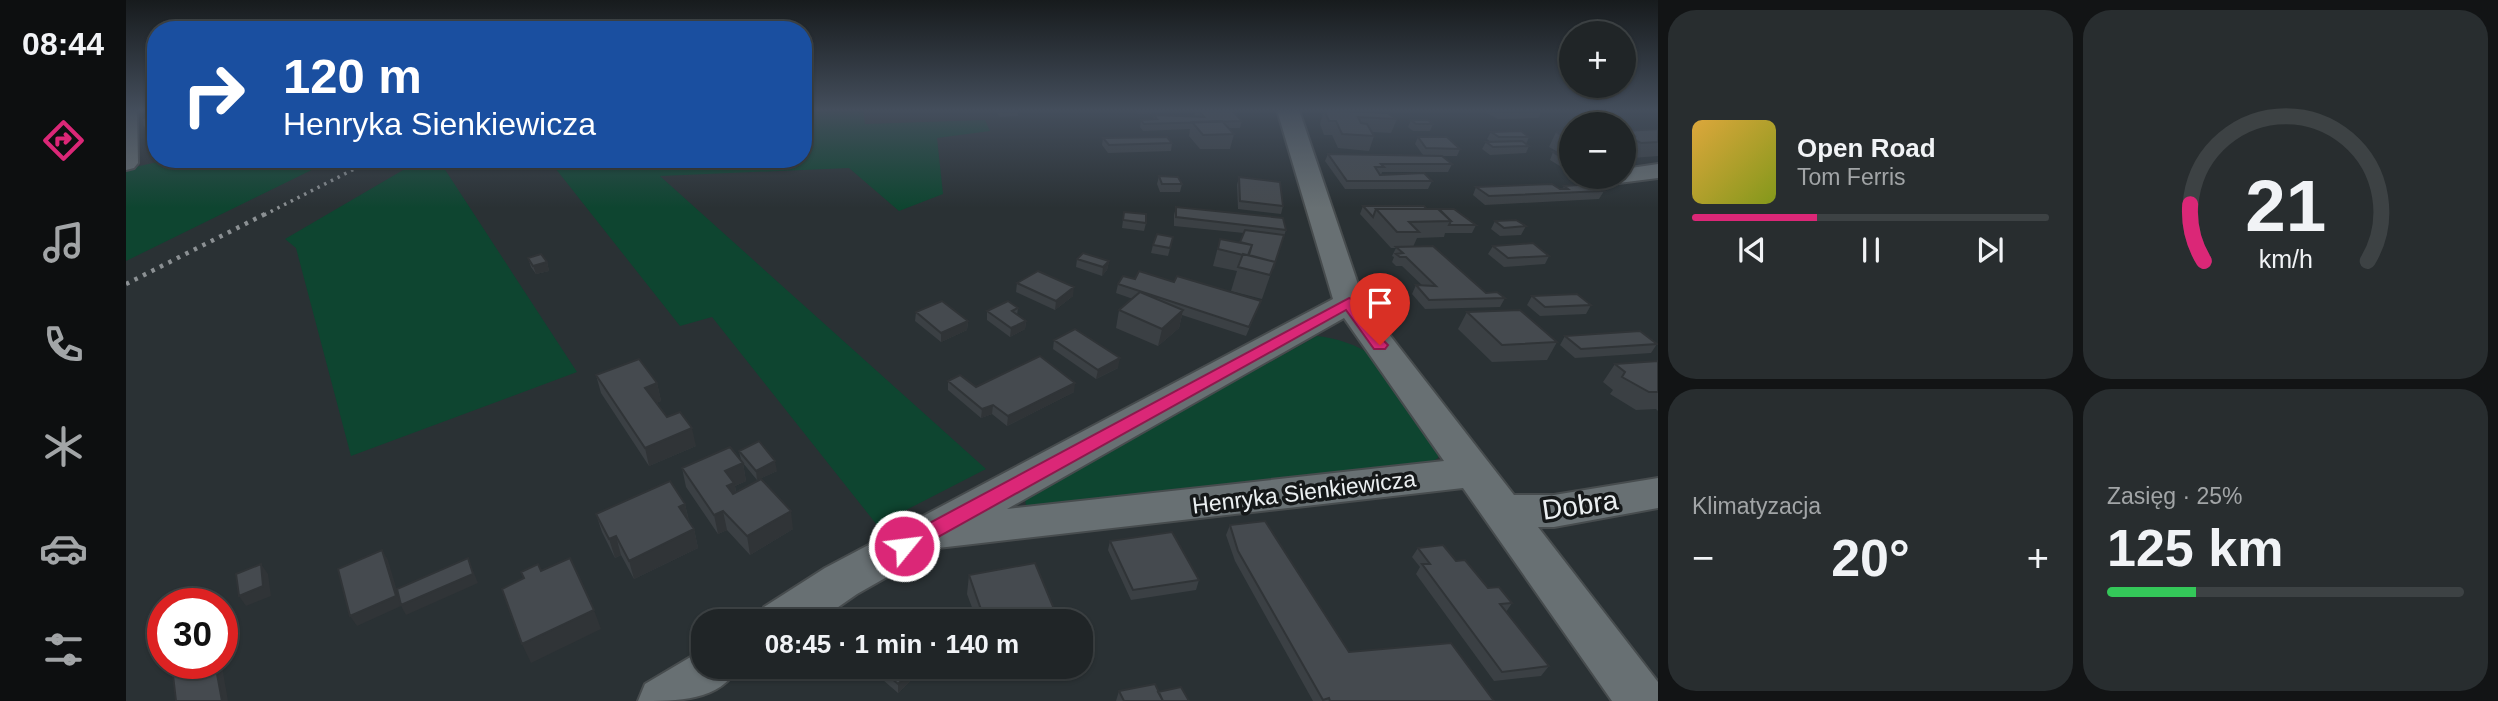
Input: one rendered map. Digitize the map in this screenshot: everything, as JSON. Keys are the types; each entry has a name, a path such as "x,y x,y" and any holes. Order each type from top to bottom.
{"street":[{"path":"126,143 126,163"},
{"path":"1298,143 1349,303 1642,701"},
{"path":"1636,174 1658,171"},
{"name":"Henryka Sienkiewicza","path":"799,609 841,581 1349,303"},
{"name":"Henryka Sienkiewicza","path":"925,535 1473,472"},
{"name":"Dobra","path":"1502,511 1554,511 1658,494"},
{"path":"663,701 696,679"}],"green space":[{"path":"812,143 938,143 943,194 899,211 849,168 660,176 986,469 877,525 712,317 680,326 555,168 812,168"},
{"path":"147,164 147,168 316,168 126,261 126,169"},
{"path":"407,168 444,168 577,372 351,456 296,248 285,239"},
{"path":"1317,336 1346,343 1373,356 1439,453 1438,458 1432,462 1035,508 1026,506 1025,498 1031,494"}],"building":[{"path":"1107,143 1172,143 1109,145"},
{"path":"1422,143 1453,143 1460,149 1426,148"},
{"path":"1487,143 1524,143 1529,146 1493,147"},
{"path":"1328,154 1442,156 1452,164 1381,164 1384,167 1375,167 1380,175 1424,173 1432,181 1347,181"},
{"path":"1159,176 1178,177 1182,184 1162,184"},
{"path":"1239,177 1280,182 1283,206 1240,201"},
{"path":"1552,184 1559,189 1604,191 1489,196 1476,187"},
{"path":"1363,206 1424,206 1427,209 1376,209 1373,217"},
{"path":"1176,207 1283,218 1286,230 1176,217"},
{"path":"1376,209 1438,209 1451,221 1409,222 1419,232 1397,232"},
{"path":"1439,209 1454,209 1476,225 1449,225 1451,221"},
{"path":"1124,212 1146,214 1146,223 1123,220"},
{"path":"1516,220 1526,226 1504,228 1495,221"},
{"path":"1245,230 1284,235 1273,269 1275,262 1249,255 1252,245 1240,242"},
{"path":"1157,234 1173,237 1170,248 1153,245"},
{"path":"1220,239 1252,245 1248,255 1243,255 1218,249"},
{"path":"1533,243 1549,256 1508,258 1493,246"},
{"path":"1433,246 1486,293 1497,292 1505,298 1429,300 1416,285 1436,286 1406,257 1396,254 1403,253 1396,247"},
{"path":"1083,253 1109,261 1103,267 1077,259"},
{"path":"541,254 547,262 533,266 528,258"},
{"path":"1243,254 1275,262 1270,275 1238,267"},
{"path":"1038,271 1074,287 1056,301 1017,283"},
{"path":"1139,271 1174,282 1177,276 1261,301 1249,327 1118,284 1123,276 1135,279"},
{"path":"1140,292 1183,310 1162,329 1119,310"},
{"path":"1577,294 1591,305 1545,307 1532,296"},
{"path":"942,301 968,321 941,333 916,312"},
{"path":"1008,301 1018,308 1012,311 1026,321 1011,328 987,311"},
{"path":"1520,310 1557,342 1502,345 1467,312"},
{"path":"1075,329 1120,358 1098,370 1054,340"},
{"path":"1640,331 1657,344 1581,349 1565,336"},
{"path":"1040,356 1075,383 1008,416 993,405 982,409 948,381 960,375 976,387"},
{"path":"639,359 657,383 645,388 667,417 680,412 692,428 645,448 596,375"},
{"path":"1658,361 1658,392 1649,392 1622,377 1625,372 1615,364"},
{"path":"759,441 775,461 756,471 739,451"},
{"path":"730,447 743,463 725,471 734,483 727,486 733,494 761,479 791,511 747,536 723,511 714,515 682,468"},
{"path":"670,481 685,504 679,507 694,529 629,561 616,536 609,539 596,514"},
{"path":"1265,521 1349,652 1451,643 1494,701 1323,700 1238,551 1230,525"},
{"path":"1172,532 1199,580 1133,590 1110,541"},
{"path":"1443,545 1456,561 1465,560 1488,588 1499,587 1512,603 1500,604 1549,666 1502,672 1422,564 1430,564 1418,548"},
{"path":"382,550 396,596 350,616 338,569"},
{"path":"468,558 473,574 401,605 397,589"},
{"path":"570,558 594,610 522,644 502,589 524,578 521,572 538,564 541,571"},
{"path":"1035,563 1054,609 981,609 969,575"},
{"path":"261,564 263,586 239,596 236,574"},
{"path":"173,679 218,679 222,701 176,701"},
{"path":"1155,684 1163,701 1124,701 1119,691"},
{"path":"1181,687 1189,701 1163,701 1158,692"}],"railway":[{"path":"264,215 356,168"},
{"path":"126,284 267,213"}],"route":[{"path":"904,546 1349,303 1380,345"}]}
